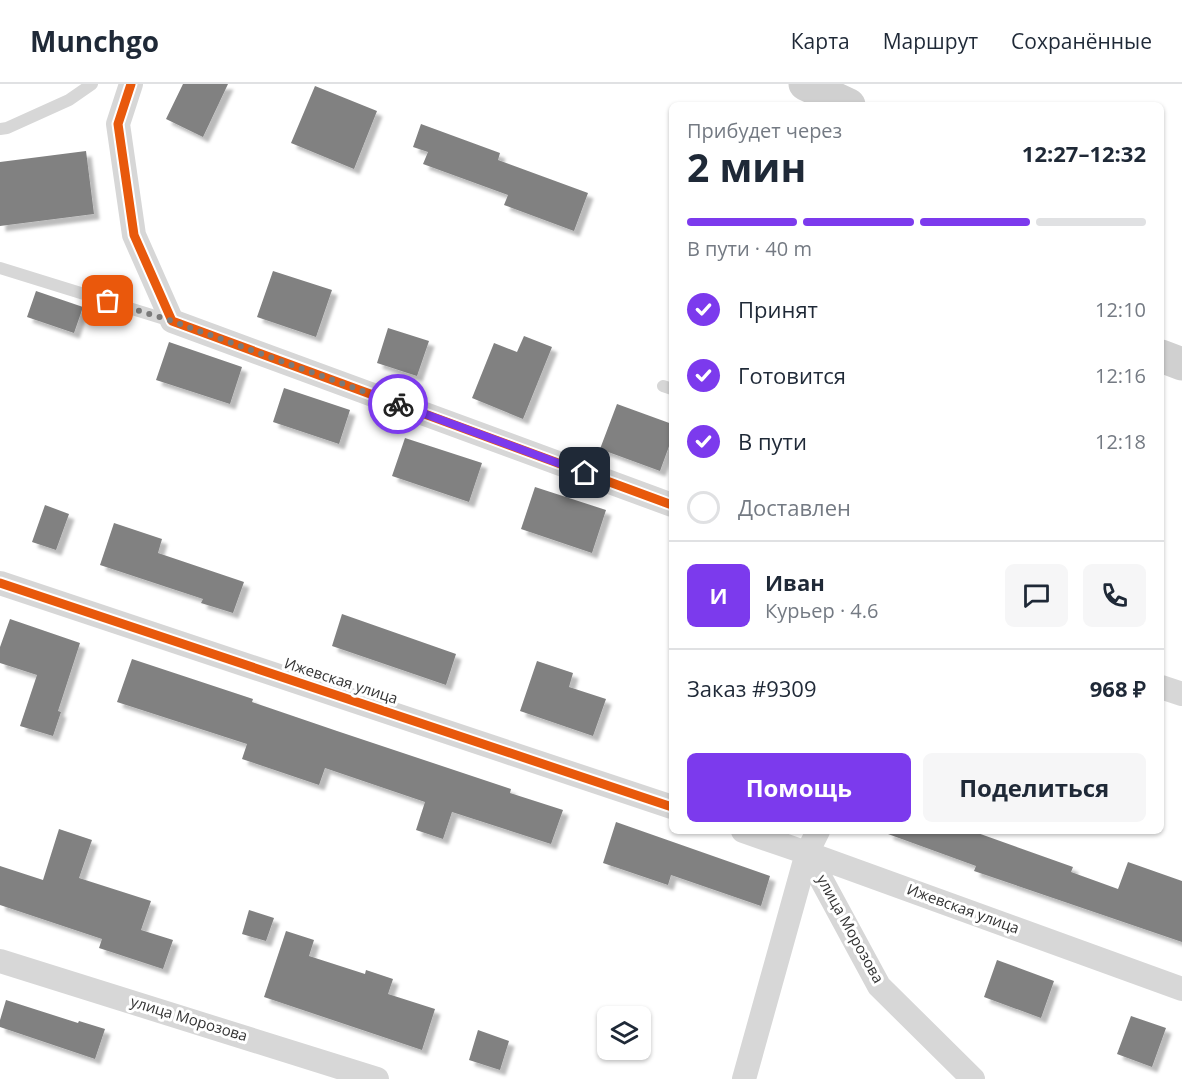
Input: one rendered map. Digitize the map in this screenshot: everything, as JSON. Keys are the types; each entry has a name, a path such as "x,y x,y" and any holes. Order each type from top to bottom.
{"main road":[{"path":"805,84 843,102"},
{"path":"1164,357 1182,364"}],"street":[{"path":"131,84 118,124 134,235 172,321 669,504"},
{"name":"Ижевская улица","path":"0,583 669,806"},
{"path":"1164,688 1182,694"},
{"name":"Ижевская улица","path":"752,834 1182,989"},
{"path":"744,1079 807,853 816,834"},
{"name":"улица Морозова","path":"807,853 879,986 973,1079"},
{"name":"улица Морозова","path":"0,961 377,1079"}],"lane":[{"path":"0,129 69,100 92,84"},
{"path":"0,268 172,321"}],"building":[{"path":"183,84 228,84 203,137 166,119"},
{"path":"315,86 377,111 354,169 291,143"},
{"path":"421,124 500,153 498,160 588,193 574,231 504,205 508,195 423,164 428,152 413,147"},
{"path":"86,151 94,214 0,226 0,162"},
{"path":"273,271 332,290 316,337 257,317"},
{"path":"36,291 83,307 74,333 27,317"},
{"path":"388,328 429,341 417,376 377,363"},
{"path":"524,336 552,347 523,419 472,398 494,343 517,352"},
{"path":"169,342 242,367 230,404 156,380"},
{"path":"284,388 350,410 339,444 273,422"},
{"path":"617,404 669,423 669,446 660,471 600,449"},
{"path":"405,438 482,463 469,502 392,476"},
{"path":"535,487 606,510 592,553 521,529"},
{"path":"45,505 69,514 56,550 32,542"},
{"path":"114,523 162,539 158,553 244,582 233,613 201,603 203,599 100,565"},
{"path":"342,614 456,654 446,685 332,646"},
{"path":"10,619 80,643 58,711 61,712 53,736 20,726 37,675 0,663 0,647"},
{"path":"132,659 511,789 510,793 563,810 551,844 452,812 443,839 416,830 425,802 325,768 319,785 242,759 247,744 117,702"},
{"path":"537,661 573,673 569,687 606,699 593,736 520,711"},
{"path":"616,822 770,876 761,906 671,875 668,885 603,863"},
{"path":"59,829 92,840 79,878 151,901 141,930 173,940 163,969 99,948 102,939 0,905 0,866 43,880"},
{"path":"888,834 980,834 1073,867 1071,872 1118,889 1128,862 1182,881 1182,942 974,871 976,866"},
{"path":"249,910 274,918 266,941 242,934"},
{"path":"286,931 314,940 309,956 365,974 366,970 393,979 388,994 435,1009 422,1050 264,997"},
{"path":"997,960 1054,981 1041,1018 984,997"},
{"path":"6,1000 78,1023 79,1021 105,1029 95,1059 0,1027"},
{"path":"1131,1016 1166,1028 1152,1067 1117,1054"},
{"path":"478,1030 509,1041 500,1070 469,1060"}],"cycle path":[{"path":"131,84 118,124 134,235 172,321 669,504"},
{"path":"0,583 669,806"}],"way so far":[{"path":"108,301 172,321 398,404"}],"route":[{"path":"398,404 585,473"}]}
